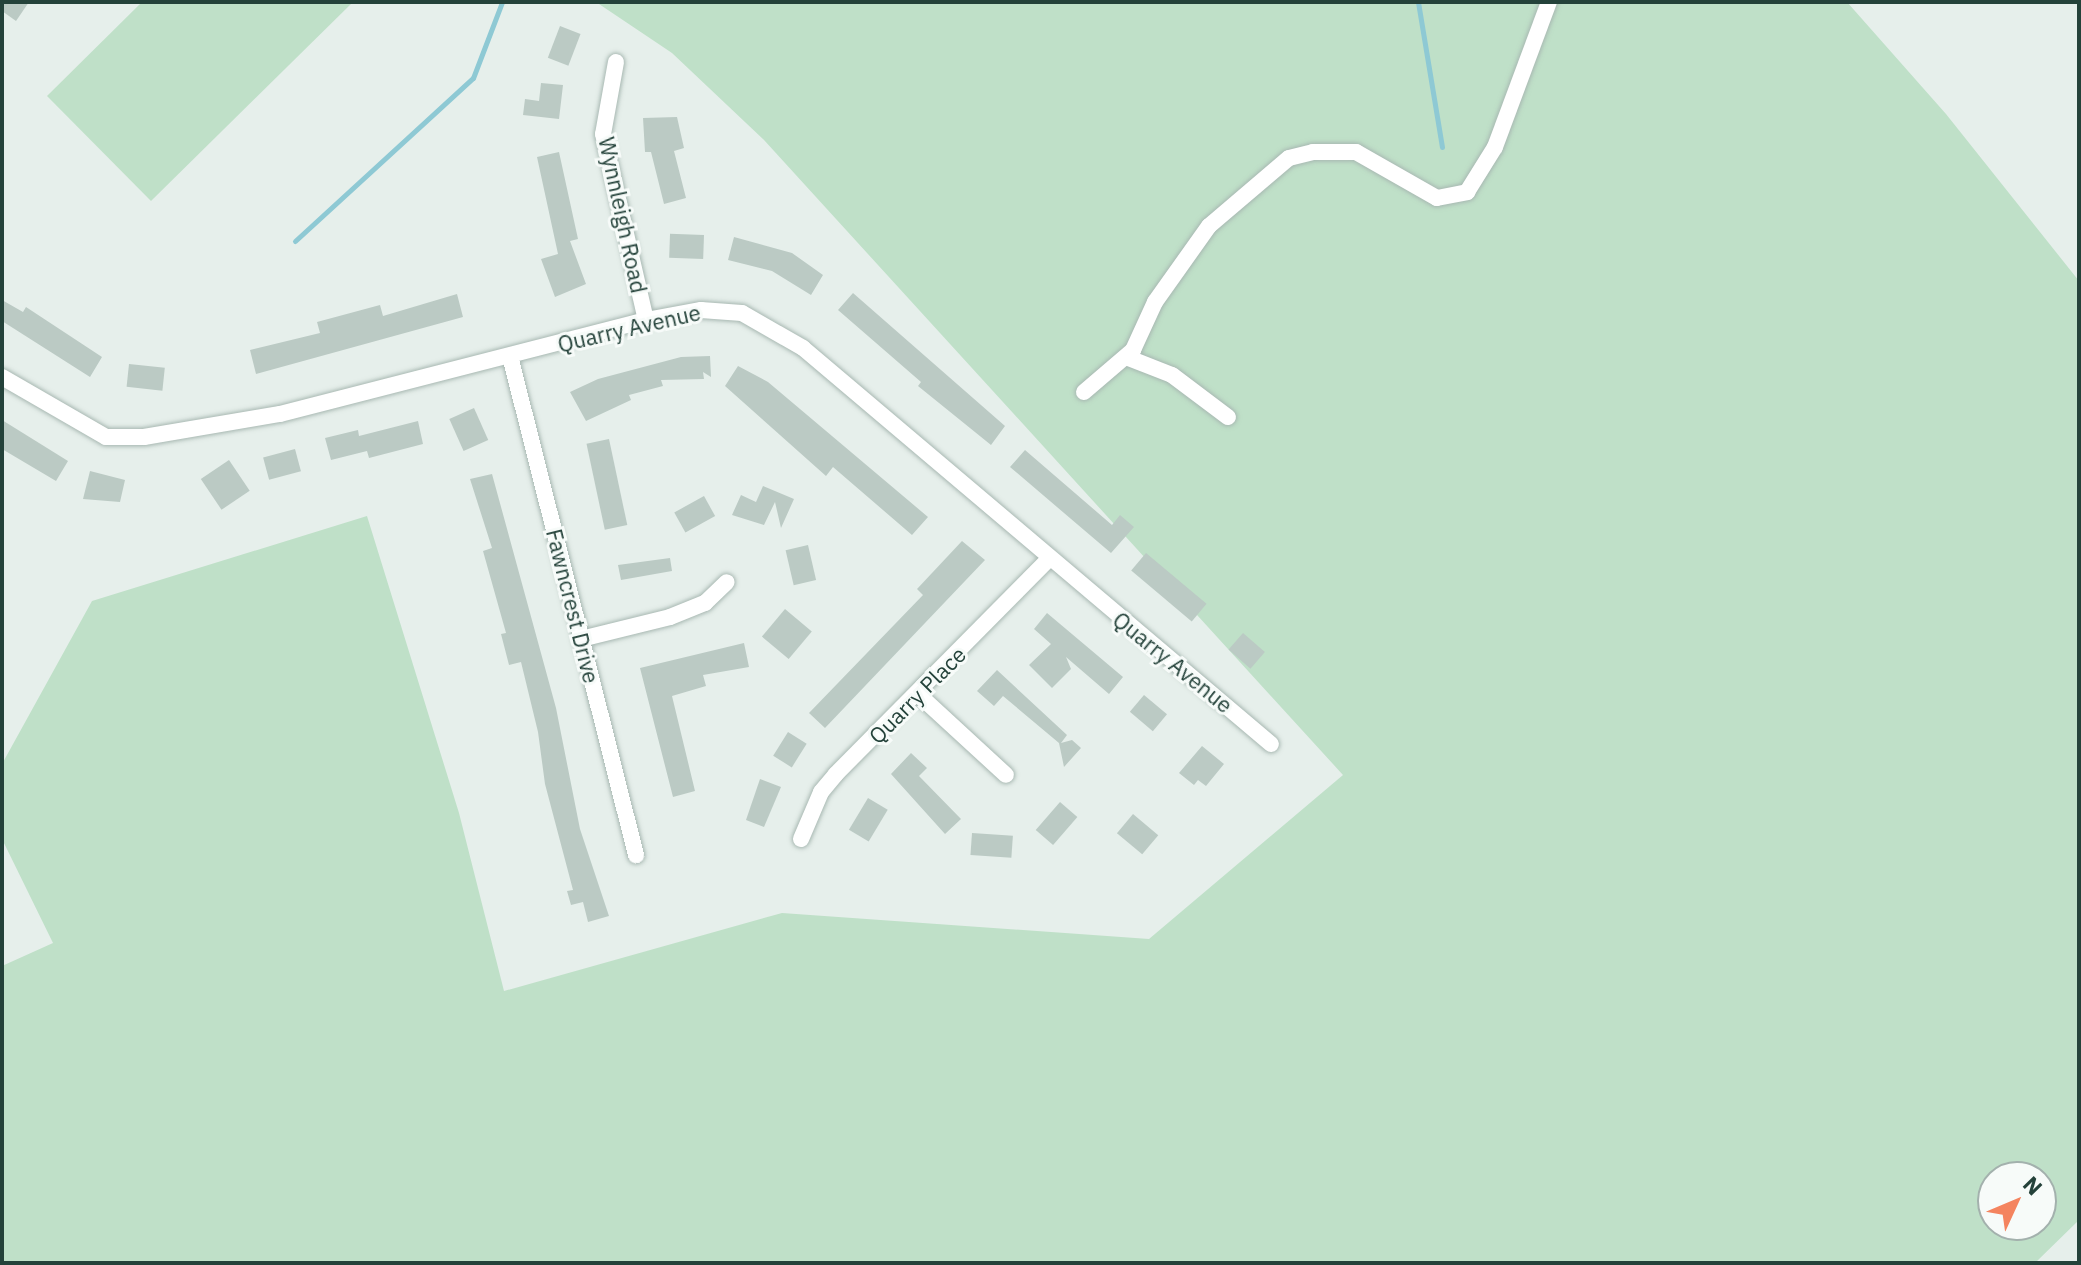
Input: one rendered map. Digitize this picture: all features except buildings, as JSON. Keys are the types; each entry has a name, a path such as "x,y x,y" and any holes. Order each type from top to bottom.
{"street":[{"path":"1084,392 1126,357 1144,334 1175,270 1209,226 1289,158 1326,151 1356,152 1437,198 1467,192 1495,147 1549,2"},
{"name":"Wynnleigh Road","path":"616,62 603,134 646,320"},
{"name":"Quarry Avenue","path":"2,377 99,433 119,439 280,414 646,320 716,310 768,324 803,348 1048,560 1271,744"},
{"name":"Fawncrest Drive","path":"510,356 636,855"},
{"path":"1126,357 1172,375 1228,417"},
{"name":"Quarry Place","path":"801,839 826,785 919,695 1048,560"},
{"path":"581,639 670,617 705,603 727,582"},
{"path":"919,695 1006,775"}],"green space":[{"path":"142,2 352,3 151,201 47,96"},
{"path":"596,2 1847,2 1946,114 2079,281 2079,1220 2035,1263 2,1263 2,966 53,943 2,839 2,764 92,601 367,516 459,813 504,991 782,913 1149,939 1343,775 764,140 672,53"}],"waterway":[{"path":"295,241 473,78 502,2"},
{"path":"1418,2 1442,147"}]}
